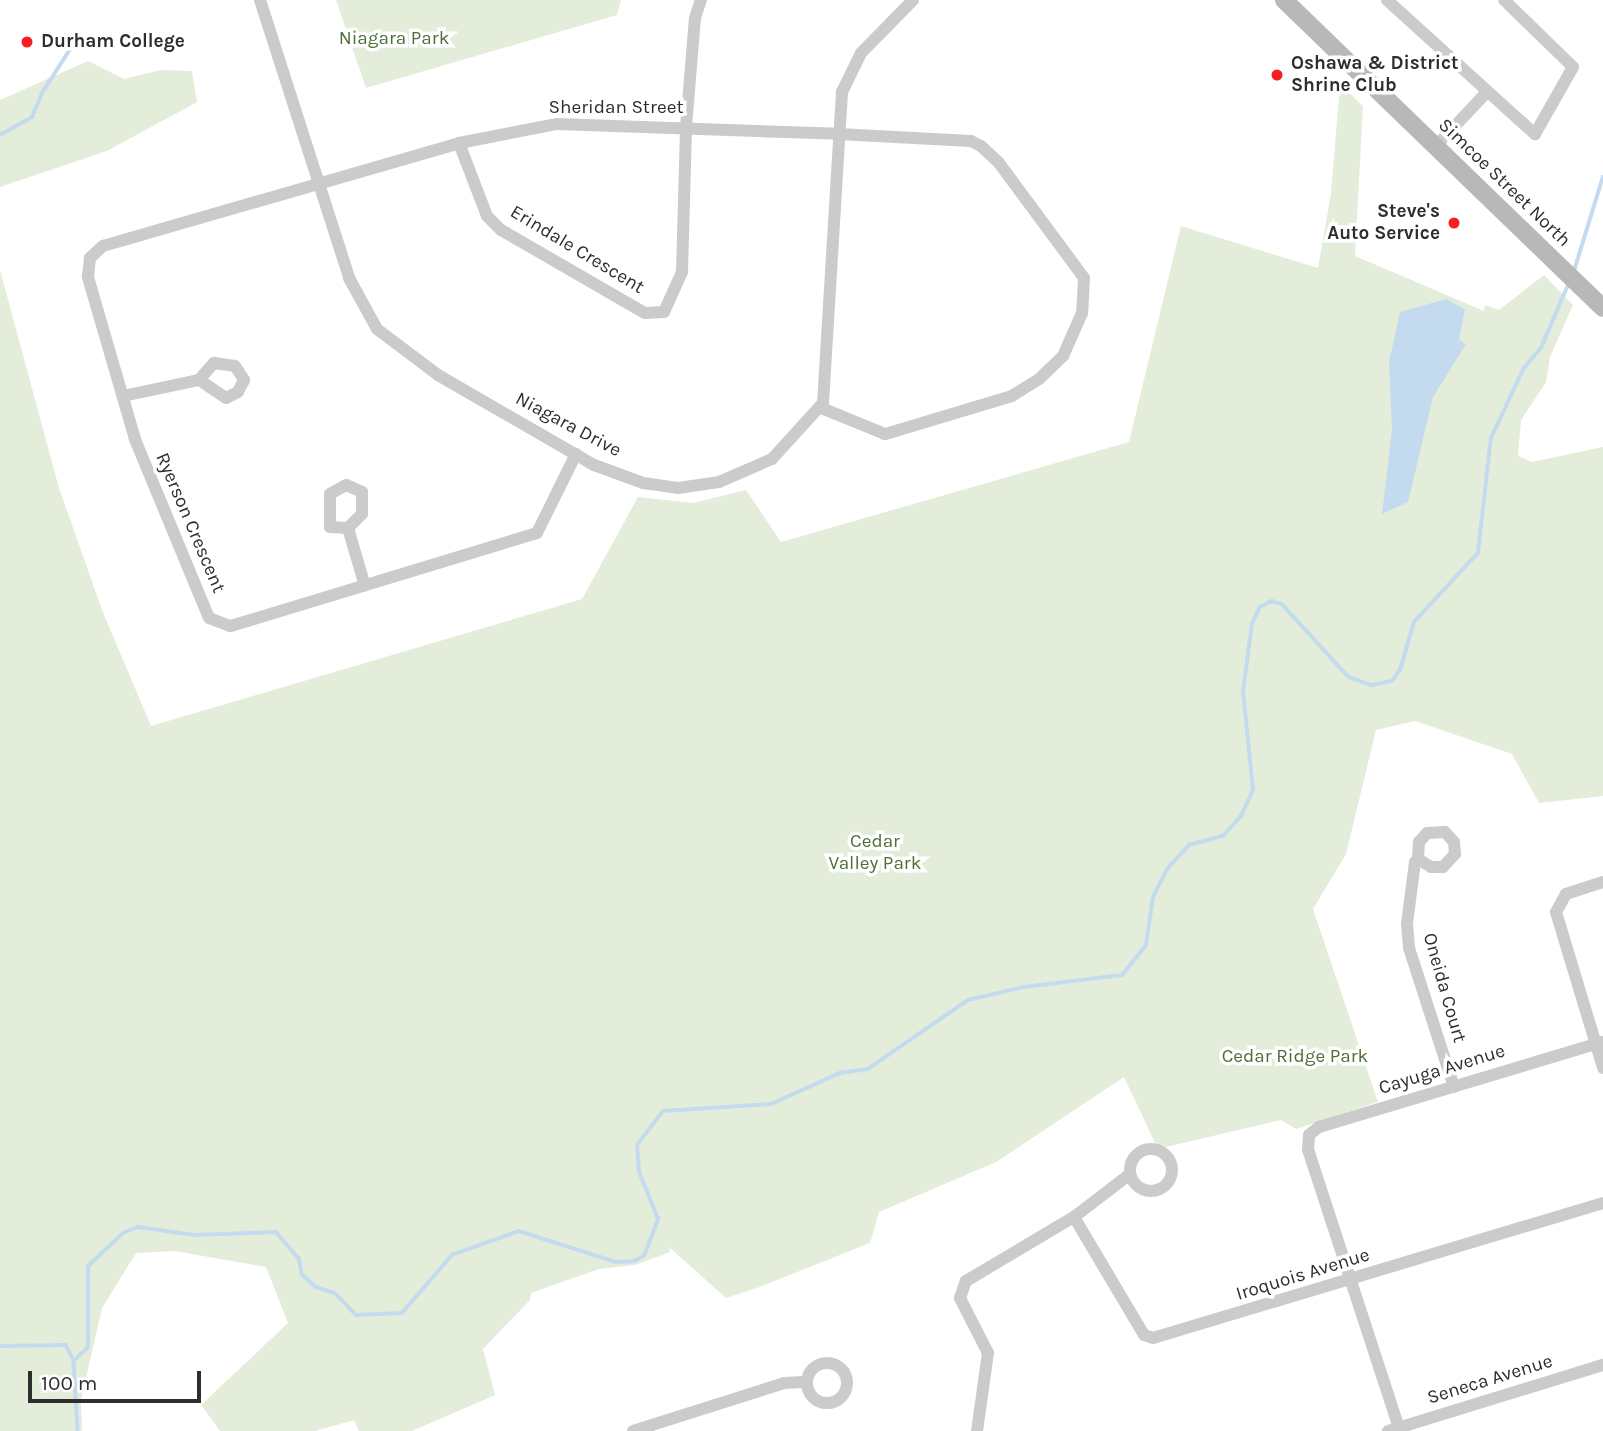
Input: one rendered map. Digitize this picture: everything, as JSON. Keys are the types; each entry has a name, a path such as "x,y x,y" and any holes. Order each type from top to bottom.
{"main road":[{"name":"Simcoe Street North","path":"1284,0 1597,302"}],"street":[{"name":"Niagara Drive","path":"260,0 317,185 349,278 377,329 438,375 576,454 643,483 699,487 738,476 772,459 818,407"},
{"path":"686,127 695,11 701,0"},
{"path":"818,407 827,362 842,92 861,53 913,0"},
{"path":"1387,0 1535,134 1573,67 1504,0"},
{"path":"1436,146 1487,92"},
{"name":"Sheridan Street","path":"317,185 459,143 557,124 838,134 971,141 981,146 999,163 1084,278 1083,302 1063,356 1039,379 1012,396 885,434 818,407"},
{"name":"Erindale Crescent","path":"459,143 487,216 502,230 645,313 664,312 682,272 686,127"},
{"name":"Ryerson Crescent","path":"317,185 103,246 90,258 88,277 135,439 209,618 230,626 537,533 576,454"},
{"path":"124,396 199,380"},
{"path":"348,528 365,586"},
{"name":"Oneida Court","path":"1418,859 1412,870 1408,939 1454,1087"},
{"path":"1603,882 1566,894 1556,912 1599,1043 1603,1068"},
{"name":"Cayuga Avenue","path":"1352,1281 1308,1150 1309,1135 1320,1127 1599,1043"},
{"path":"977,1431 988,1353 960,1297 961,1289 967,1280 1074,1217 1130,1174"},
{"name":"Iroquois Avenue","path":"1074,1217 1144,1335 1153,1338 1352,1281 1603,1203"},
{"path":"1352,1281 1396,1430"},
{"name":"Seneca Avenue","path":"1396,1430 1603,1365"},
{"path":"633,1431 784,1382 805,1382"}],"green space":[{"name":"Niagara Park","path":"336,0 621,0 617,15 366,88"},
{"path":"88,61 124,79 161,70 192,71 197,102 107,151 0,187 0,100"},
{"name":"Cedar Valley Park","path":"1340,84 1363,106 1355,256 1484,311 1485,305 1499,310 1544,275 1573,305 1550,357 1546,382 1521,420 1518,456 1532,462 1603,447 1603,796 1539,803 1512,754 1415,721 1376,730 1346,854 1313,909 1378,1102 1296,1129 1281,1120 1166,1147 1155,1143 1124,1077 996,1162 879,1212 870,1243 757,1288 726,1298 669,1247 670,1252 635,1265 599,1269 531,1293 530,1300 483,1349 495,1395 412,1431 359,1431 354,1420 315,1431 220,1431 201,1405 288,1323 266,1267 175,1251 136,1253 102,1308 81,1400 82,1431 0,1431 0,270 59,488 102,610 151,726 582,599 638,497 693,503 746,490 781,542 1129,442 1181,226 1318,268 1331,194"}],"water":[{"path":"1446,299 1465,309 1459,340 1466,344 1433,397 1408,502 1382,514 1392,430 1389,362 1400,312"}],"waterway":[{"path":"0,135 32,117 42,93 78,37"},
{"path":"1574,271 1603,177"},
{"path":"74,1361 88,1347 88,1266 123,1233 138,1227 196,1235 276,1232 299,1258 302,1274 316,1287 335,1293 356,1315 402,1313 452,1255 519,1231 616,1262 634,1261 644,1256 658,1219 639,1172 637,1145 663,1111 771,1104 840,1073 868,1069 968,1000 1024,987 1122,975 1146,945 1153,897 1167,869 1189,845 1223,836 1241,816 1253,790 1243,692 1252,624 1260,607 1272,601 1282,604 1349,677 1371,685 1392,681 1400,670 1414,622 1478,553 1491,438 1524,368 1541,348 1568,285"},
{"path":"0,1346 66,1345 74,1361 78,1431"}],"place":[{"name":"Durham College","path":"27,42"},
{"name":"Oshawa & District Shrine Club","path":"1277,75"},
{"name":"Steve's Auto Service","path":"1454,223"}],"park label":[{"name":"Cedar Ridge Park","path":"1295,1057"}]}
